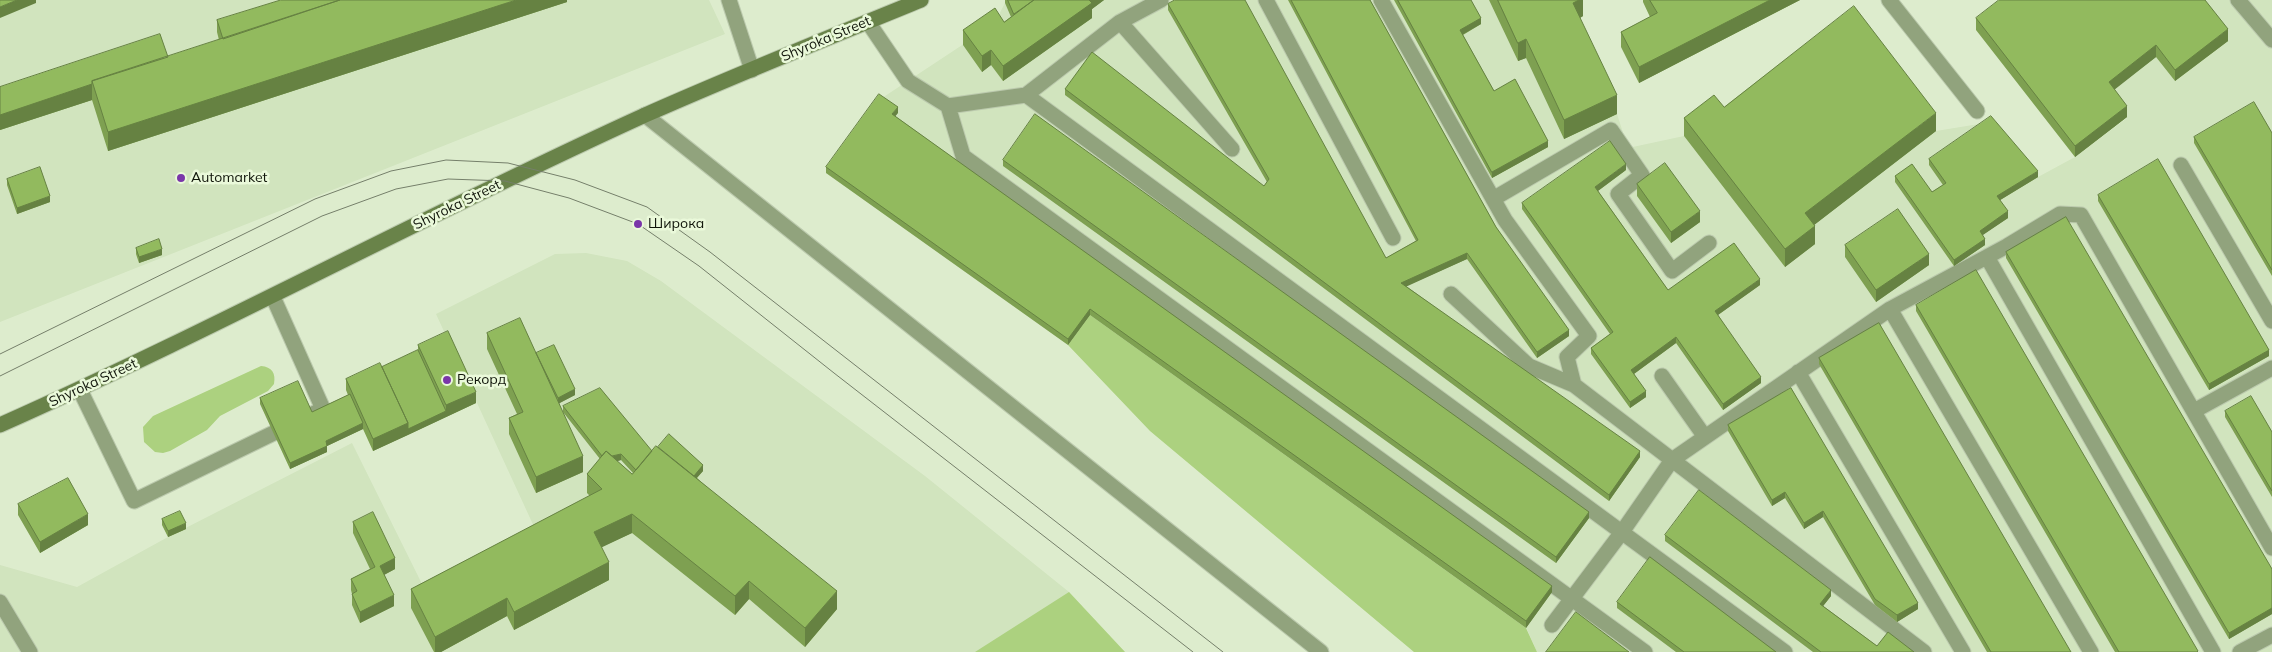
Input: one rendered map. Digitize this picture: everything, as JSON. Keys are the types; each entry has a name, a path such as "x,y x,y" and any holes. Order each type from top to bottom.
{"street":[{"path":"729,0 752,70"},
{"name":"Shyroka Street","path":"0,425 80,390 644,115 921,0"},
{"path":"868,22 908,81 948,106 1026,95 1120,22 1161,0"},
{"path":"1266,0 1393,238"},
{"path":"1381,0 1505,220 1589,336 1567,357 1574,385"},
{"path":"1889,0 1977,111"},
{"path":"2238,0 2272,40"},
{"path":"1120,22 1232,149"},
{"path":"1026,95 1785,652"},
{"path":"948,106 963,156 1645,652"},
{"path":"644,115 1321,652"},
{"path":"1493,199 1611,130 1642,175 1618,194 1672,271 1709,243"},
{"path":"2181,165 2272,320"},
{"path":"1552,625 1622,532 1672,460 1890,309 1987,257 2060,214 2081,215 2272,548"},
{"path":"1987,257 2213,652"},
{"path":"1451,294 1529,366 1574,385 1924,652"},
{"path":"80,390 134,501 323,409 273,297"},
{"path":"1890,309 2091,652"},
{"path":"2194,411 2272,368"},
{"path":"1798,372 1963,652"},
{"path":"1662,376 1705,437"},
{"path":"0,602 30,652"},
{"path":"2240,652 2272,634"}],"shaded area":[{"name":"Automarket","path":"0,0 709,0 725,34 0,322"},
{"path":"1012,0 1489,0 1518,61 1526,58 1564,139 1617,114 1628,148 1684,136 1785,267 1805,232 1936,131 1991,122 2038,177 2075,157 2127,118 2109,94 2156,57 2175,81 2196,0 2272,0 2272,652 1537,652 1526,627 1090,316 1068,345 826,173 879,100 994,24 1005,3"},
{"path":"586,253 627,261 661,281 925,476 1069,592 1125,652 0,652 0,565 77,587 168,537 352,443 423,586 536,531 436,314 555,254"}],"green space":[{"path":"1090,315 1526,628 1537,652 1414,652 1150,431 1068,345"},
{"path":"261,366 270,369 274,374 274,384 268,391 220,416 207,430 170,451 163,453 155,452 144,442 143,427 153,416"},
{"path":"1069,592 1125,652 975,652"}],"building":[{"path":"0,0 17,0 0,7"},
{"path":"281,0 340,0 223,39 217,20"},
{"path":"340,0 516,0 108,132 92,81"},
{"path":"1008,0 1034,0 1014,14"},
{"path":"1034,0 1089,0 1092,3 1003,66 991,50 982,56 963,30 995,8 1004,22"},
{"path":"1175,0 1245,0 1386,258 1418,240 1291,0 1370,0 1496,227 1569,330 1537,352 1467,253 1401,283 1640,451 1609,495 1065,89 1092,52 1264,186 1269,179 1168,4"},
{"path":"1398,0 1471,0 1481,18 1460,30 1494,91 1515,79 1548,141 1492,172"},
{"path":"1498,0 1579,0 1573,3 1617,95 1564,120 1526,39 1518,43"},
{"path":"1650,0 1770,0 1639,67 1621,32 1657,13"},
{"path":"1999,0 2205,0 2228,29 2175,70 2156,45 2109,82 2127,106 2075,146 1976,18"},
{"path":"1854,6 1936,113 1805,213 1815,226 1785,249 1684,118 1714,95 1724,107"},
{"path":"160,34 168,57 92,81 92,84 0,115 0,87"},
{"path":"879,94 898,107 892,114 1552,586 1526,621 1090,309 1068,339 826,167"},
{"path":"2254,102 2272,133 2272,270 2194,137"},
{"path":"1035,114 1589,512 1556,557 1003,160"},
{"path":"1991,116 2038,171 1997,196 2008,211 1980,231 1985,239 1954,260 1895,176 1912,164 1932,192 1946,183 1929,159"},
{"path":"1610,141 1626,164 1595,187 1668,290 1734,243 1760,279 1715,311 1761,377 1723,404 1676,337 1631,370 1646,391 1630,402 1591,348 1613,332 1522,203"},
{"path":"2158,159 2269,350 2209,384 2098,195"},
{"path":"1665,163 1700,211 1671,232 1637,184"},
{"path":"40,167 50,196 17,208 7,179"},
{"path":"1898,209 1929,254 1876,290 1845,245"},
{"path":"2066,217 2272,569 2272,608 2229,633 2006,252"},
{"path":"159,239 162,249 139,257 136,248"},
{"path":"1976,270 2197,652 2119,652 1916,305"},
{"path":"520,318 583,456 536,477 509,418 523,412 487,333"},
{"path":"1879,323 2071,652 1991,652 1819,358"},
{"name":"Рекорд","path":"448,331 476,392 446,405 418,345"},
{"path":"554,345 575,389 558,398 536,353"},
{"path":"418,350 446,411 408,429 408,423 382,367"},
{"path":"380,363 408,423 373,439 346,379"},
{"path":"298,381 312,412 350,394 363,423 326,441 327,446 290,463 260,398"},
{"path":"600,388 652,451 636,470 621,454 612,456 606,451 602,456 563,406"},
{"path":"1791,388 1918,603 1897,615 1875,599 1823,511 1804,523 1785,492 1772,500 1728,425"},
{"path":"2251,396 2272,432 2272,491 2225,411"},
{"path":"669,434 703,465 694,476 658,447"},
{"path":"656,446 837,591 805,628 749,581 735,596 632,514 594,532 609,562 514,612 507,598 435,637 411,589 602,489 587,474 606,451 632,474"},
{"path":"68,478 88,514 40,542 18,504"},
{"path":"1699,490 1831,590 1820,604 1877,646 1888,632 1914,652 1821,652 1665,535"},
{"path":"180,511 186,523 168,531 162,519"},
{"path":"373,512 395,558 380,566 394,595 360,612 352,594 357,591 351,579 375,567 353,522"},
{"path":"1650,557 1776,652 1684,652 1617,602"},
{"path":"1576,612 1629,652 1546,652"}],"tram line":[{"path":"0,354 315,199 391,171 446,160 508,163 575,180 647,207 710,252 1223,652"},
{"path":"0,376 322,216 396,189 448,179 505,181 569,198 638,224 699,266 1193,652"}],"place":[{"name":"Automarket","path":"181,178"},
{"name":"Широка","path":"638,224"},
{"name":"Рекорд","path":"447,380"}]}
